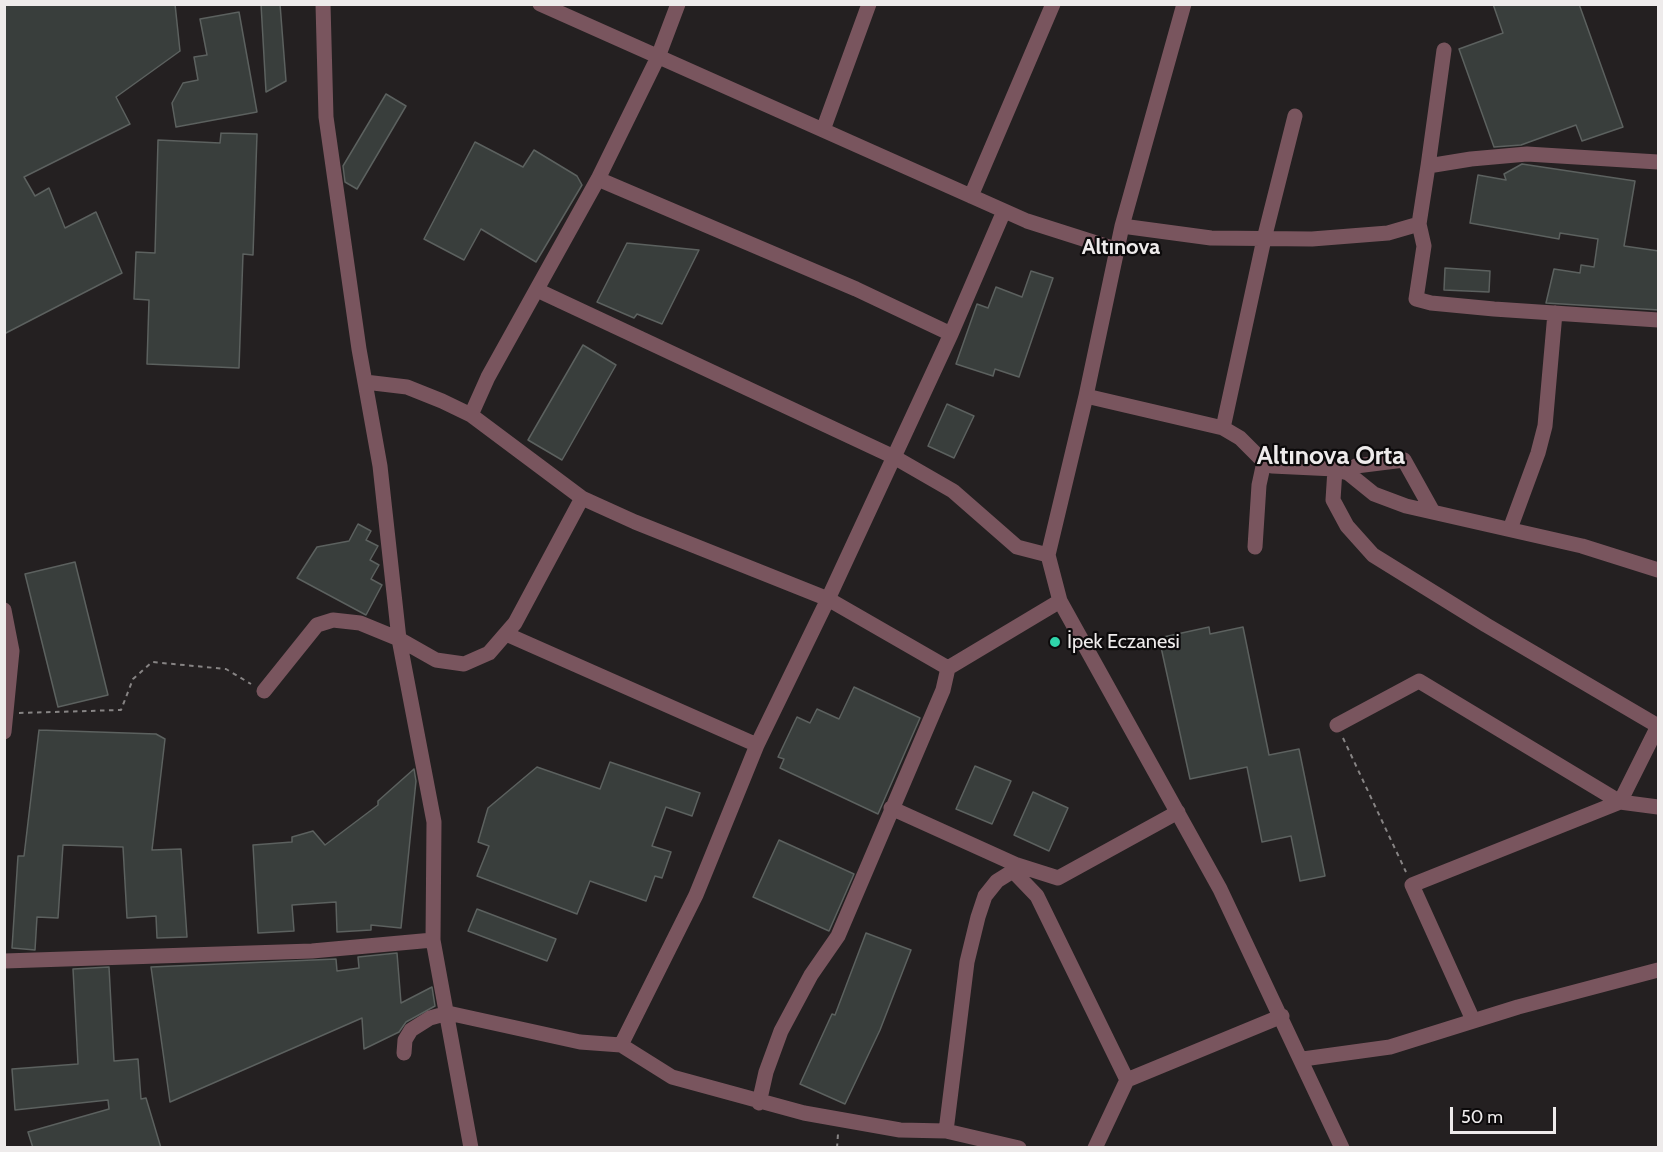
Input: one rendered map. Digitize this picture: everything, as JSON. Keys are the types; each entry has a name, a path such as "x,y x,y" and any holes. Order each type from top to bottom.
{"street":[{"path":"323,4 326,117 364,382 380,466 399,639 434,822 433,940 471,1148"},
{"path":"540,4 1027,221 1118,250"},
{"path":"471,415 488,377 598,179 658,57 678,4"},
{"path":"823,130 869,4"},
{"path":"970,196 1053,4"},
{"path":"1184,4 1122,226 1086,396 1047,555 1060,601 1220,889 1303,1059 1342,1148"},
{"path":"1444,50 1419,224 1424,246 1416,299 1431,303 1659,320"},
{"path":"1223,428 1264,239 1295,116"},
{"path":"1428,166 1527,154 1659,162"},
{"path":"598,179 856,289 951,334"},
{"path":"621,1045 696,895 757,745 828,599 951,334 1004,211"},
{"path":"1122,226 1211,238 1312,240 1377,234 1419,224"},
{"path":"537,290 894,457 953,491 1017,547 1047,555"},
{"path":"1510,530 1538,453 1545,426 1555,313"},
{"path":"364,382 407,387 471,415 582,498 635,522 828,599 948,668"},
{"path":"1086,396 1223,428 1240,438 1264,462 1272,466 1341,471 1356,466 1404,460 1433,512"},
{"path":"1255,547 1259,485 1264,462"},
{"path":"1341,471 1374,494 1406,506 1582,546 1658,566"},
{"path":"1341,471 1333,500 1347,526 1372,555 1486,626 1658,726 1620,802 1412,885 1473,1020"},
{"path":"264,691 317,625 333,620 360,623 399,639 436,660 464,664 489,653 515,623 582,498"},
{"path":"759,1103 766,1071 781,1031 811,975 838,936 942,690 948,668 1060,601"},
{"path":"4,610 12,651 4,732"},
{"path":"506,634 757,745"},
{"path":"1337,725 1419,681 1620,802 1659,807"},
{"path":"891,808 1015,868 1058,878 1178,812"},
{"path":"1015,868 1037,896 1127,1080"},
{"path":"946,1131 967,962 978,917 985,896 997,881 1015,868"},
{"path":"4,961 312,951 433,940"},
{"path":"1303,1059 1390,1047 1473,1020 1659,970"},
{"path":"404,1053 405,1040 411,1030 430,1018 448,1013 580,1042 621,1045 672,1077 759,1103 900,1130 946,1131 1019,1148"},
{"path":"1095,1148 1127,1080 1282,1016"}],"path":[{"path":"6,713 121,710 133,679 152,662 226,669 264,691"},
{"path":"1337,725 1412,885"}],"building":[{"path":"4,4 175,4 180,51 116,97 130,124 24,177 35,196 49,188 65,228 96,212 122,273 4,334"},
{"path":"261,4 280,4 286,81 266,92"},
{"path":"1493,4 1579,4 1623,127 1582,141 1576,125 1521,145 1494,147 1459,49 1503,33"},
{"path":"239,12 257,112 176,127 172,103 183,83 198,80 194,57 207,55 200,19"},
{"path":"386,94 406,106 357,189 345,182 343,166"},
{"path":"221,133 257,134 253,255 243,254 239,368 147,364 149,300 134,299 136,252 155,253 158,140 220,143"},
{"path":"475,142 523,167 534,150 577,176 582,185 536,262 481,229 464,260 424,239"},
{"path":"1522,164 1635,181 1624,246 1659,251 1659,310 1546,303 1554,269 1580,273 1581,265 1594,267 1598,239 1560,233 1559,239 1470,223 1478,175 1506,180 1504,174"},
{"path":"627,243 699,250 662,324 637,314 634,318 597,302"},
{"path":"1445,268 1490,271 1489,292 1444,290"},
{"path":"1031,271 1053,278 1019,377 995,369 993,376 956,364 977,304 988,308 996,287 1022,297"},
{"path":"583,345 616,365 562,460 528,440"},
{"path":"947,404 974,416 954,458 928,446"},
{"path":"358,524 371,531 366,540 378,546 370,560 379,565 371,579 382,585 366,615 297,578 317,547 349,541"},
{"path":"75,562 108,695 58,707 25,574"},
{"path":"1209,627 1210,634 1243,627 1269,755 1299,749 1325,876 1300,881 1291,836 1262,842 1247,767 1190,779 1159,638"},
{"path":"854,687 920,718 878,814 780,768 784,759 778,757 797,717 810,723 817,709 839,719"},
{"path":"39,730 156,734 165,739 152,850 181,849 187,937 157,938 156,916 127,918 123,847 63,845 58,918 37,917 35,950 12,948 18,856 24,856"},
{"path":"610,762 700,793 692,816 666,807 652,846 671,852 662,878 655,876 646,901 590,881 577,914 477,876 489,846 478,842 488,808 537,767 600,789"},
{"path":"975,766 1011,781 992,824 956,809"},
{"path":"414,769 416,781 401,928 371,925 371,930 337,932 336,902 292,905 294,931 258,933 253,845 292,842 292,837 313,831 325,845 378,805 378,801"},
{"path":"1033,792 1068,808 1049,851 1014,835"},
{"path":"779,840 854,874 829,931 753,897"},
{"path":"477,909 556,939 547,961 468,931"},
{"path":"866,933 911,950 880,1030 845,1104 800,1084 832,1014 835,1015"},
{"path":"397,953 401,1003 432,987 435,1006 406,1022 399,1032 364,1049 362,1018 170,1102 151,967 336,959 337,971 359,968 358,957"},
{"path":"109,967 114,1061 138,1059 141,1099 146,1098 161,1148 33,1148 28,1132 109,1109 108,1100 15,1110 12,1069 78,1064 73,969"}],"place":[{"name":"İpek Eczanesi","path":"1055,642"}],"district":[{"name":"Altınova","path":"1121,248"},
{"name":"Altınova Orta","path":"1331,456"}]}
